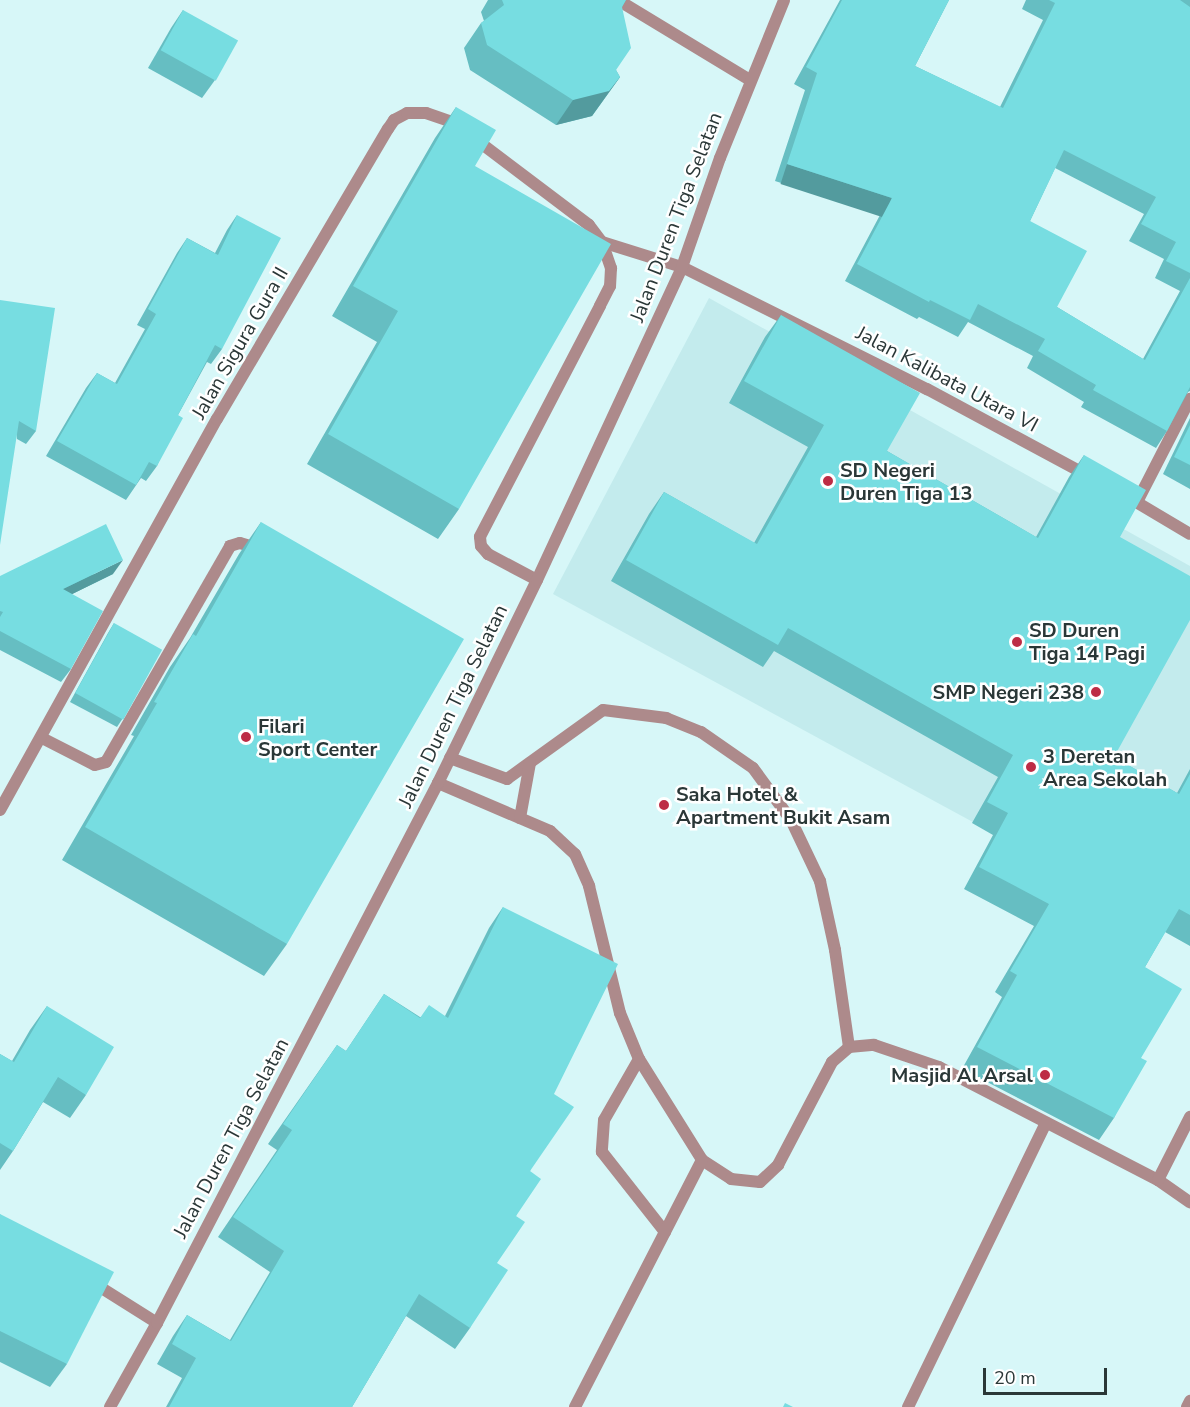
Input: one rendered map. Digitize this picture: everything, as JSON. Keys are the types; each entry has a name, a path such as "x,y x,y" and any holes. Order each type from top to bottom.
{"street":[{"path":"618,0 750,80"},
{"name":"Jalan Duren Tiga Selatan","path":"110,1407 157,1323 438,783 537,580 682,267 750,80 784,0"},
{"name":"Jalan Sigura Gura II","path":"0,810 217,419 394,120 407,113 426,113 452,122 589,225 602,242 611,268 609,286 480,537 481,546 488,554 537,580"},
{"path":"602,242 682,267"},
{"name":"Jalan Kalibata Utara VI","path":"682,267 927,389 1095,479"},
{"path":"1137,502 1190,399"},
{"path":"1116,491 1190,534"},
{"path":"42,738 95,765 106,762 230,546 240,543 253,545 273,557"},
{"path":"450,758 507,779 603,710 666,718 701,732 753,768 791,819 820,881 835,950 849,1047"},
{"path":"520,818 530,763"},
{"path":"438,783 550,831 575,854 589,886 620,1013 639,1059 702,1160 731,1179 760,1182 778,1165 832,1062 849,1047 874,1045 939,1067 1158,1180 1190,1202"},
{"path":"639,1059 603,1120 602,1152 665,1232"},
{"path":"1158,1180 1190,1117"},
{"path":"908,1407 1046,1124"},
{"path":"575,1407 702,1160"},
{"path":"84,1276 157,1323"},
{"path":"1187,1407 1190,1401"}],"shaded area":[{"name":"3 Deretan Area Sekolah","path":"709,298 1190,566 1190,940 553,594"}],"building":[{"path":"502,0 626,0 622,7 631,48 616,70 620,77 609,91 573,100 487,45 481,23 504,5"},
{"path":"842,0 949,0 915,66 1003,108 1055,3 1049,0 1180,0 1190,7 1190,273 1166,261 1176,242 1141,224 1156,197 1064,150 1030,221 1087,251 1057,307 1145,360 1190,278 1190,387 1167,431 1093,390 1096,385 1038,351 1045,339 978,304 970,320 930,300 929,302 857,264 892,198 787,164 817,73 806,67"},
{"path":"183,10 238,41 216,81 161,50"},
{"path":"456,107 496,130 475,166 611,244 459,509 328,434 398,311 353,286"},
{"path":"237,215 281,238 222,349 215,345 178,415 183,418 157,466 149,462 136,485 57,441 97,373 117,384 156,314 148,309 187,238 218,255"},
{"path":"0,300 55,308 36,431 19,421 0,545"},
{"name":"3 Deretan Area Sekolah","path":"781,315 920,393 887,451 1038,538 1084,455 1146,490 1120,537 1190,576 1190,620 1114,757 1179,794 1190,774 1190,915 1179,909 1145,967 1182,989 1141,1058 1147,1061 1114,1118 977,1047 1017,975 1010,971 1049,904 979,867 1008,813 987,802 1013,755 788,628 778,645 626,560 664,492 757,544 824,425 744,381"},
{"path":"1190,425 1190,465 1174,457"},
{"path":"261,522 464,639 287,944 85,827 157,703 154,702 193,634 196,636"},
{"path":"106,524 123,560 63,589 103,611 71,669 0,631 0,617 3,612 0,611 0,576"},
{"path":"114,623 162,650 123,720 75,693"},
{"path":"503,907 618,964 554,1094 574,1107 530,1171 541,1179 516,1216 525,1222 497,1263 508,1270 470,1328 419,1294 352,1407 169,1407 196,1358 172,1344 187,1315 231,1341 284,1251 233,1217 292,1130 283,1124 337,1045 346,1051 384,994 420,1018 429,1005 448,1018"},
{"path":"47,1006 114,1047 86,1095 58,1077 13,1151 0,1143 0,1054 14,1062"},
{"path":"0,1214 114,1272 67,1364 0,1331"}],"place":[{"name":"SD Negeri Duren Tiga 13","path":"828,481"},
{"name":"SD Duren Tiga 14 Pagi","path":"1017,642"},
{"name":"SMP Negeri 238","path":"1096,692"},
{"name":"Filari Sport Center","path":"246,737"},
{"name":"3 Deretan Area Sekolah","path":"1031,767"},
{"name":"Saka Hotel & Apartment Bukit Asam","path":"664,805"},
{"name":"Masjid Al Arsal","path":"1045,1075"}]}
